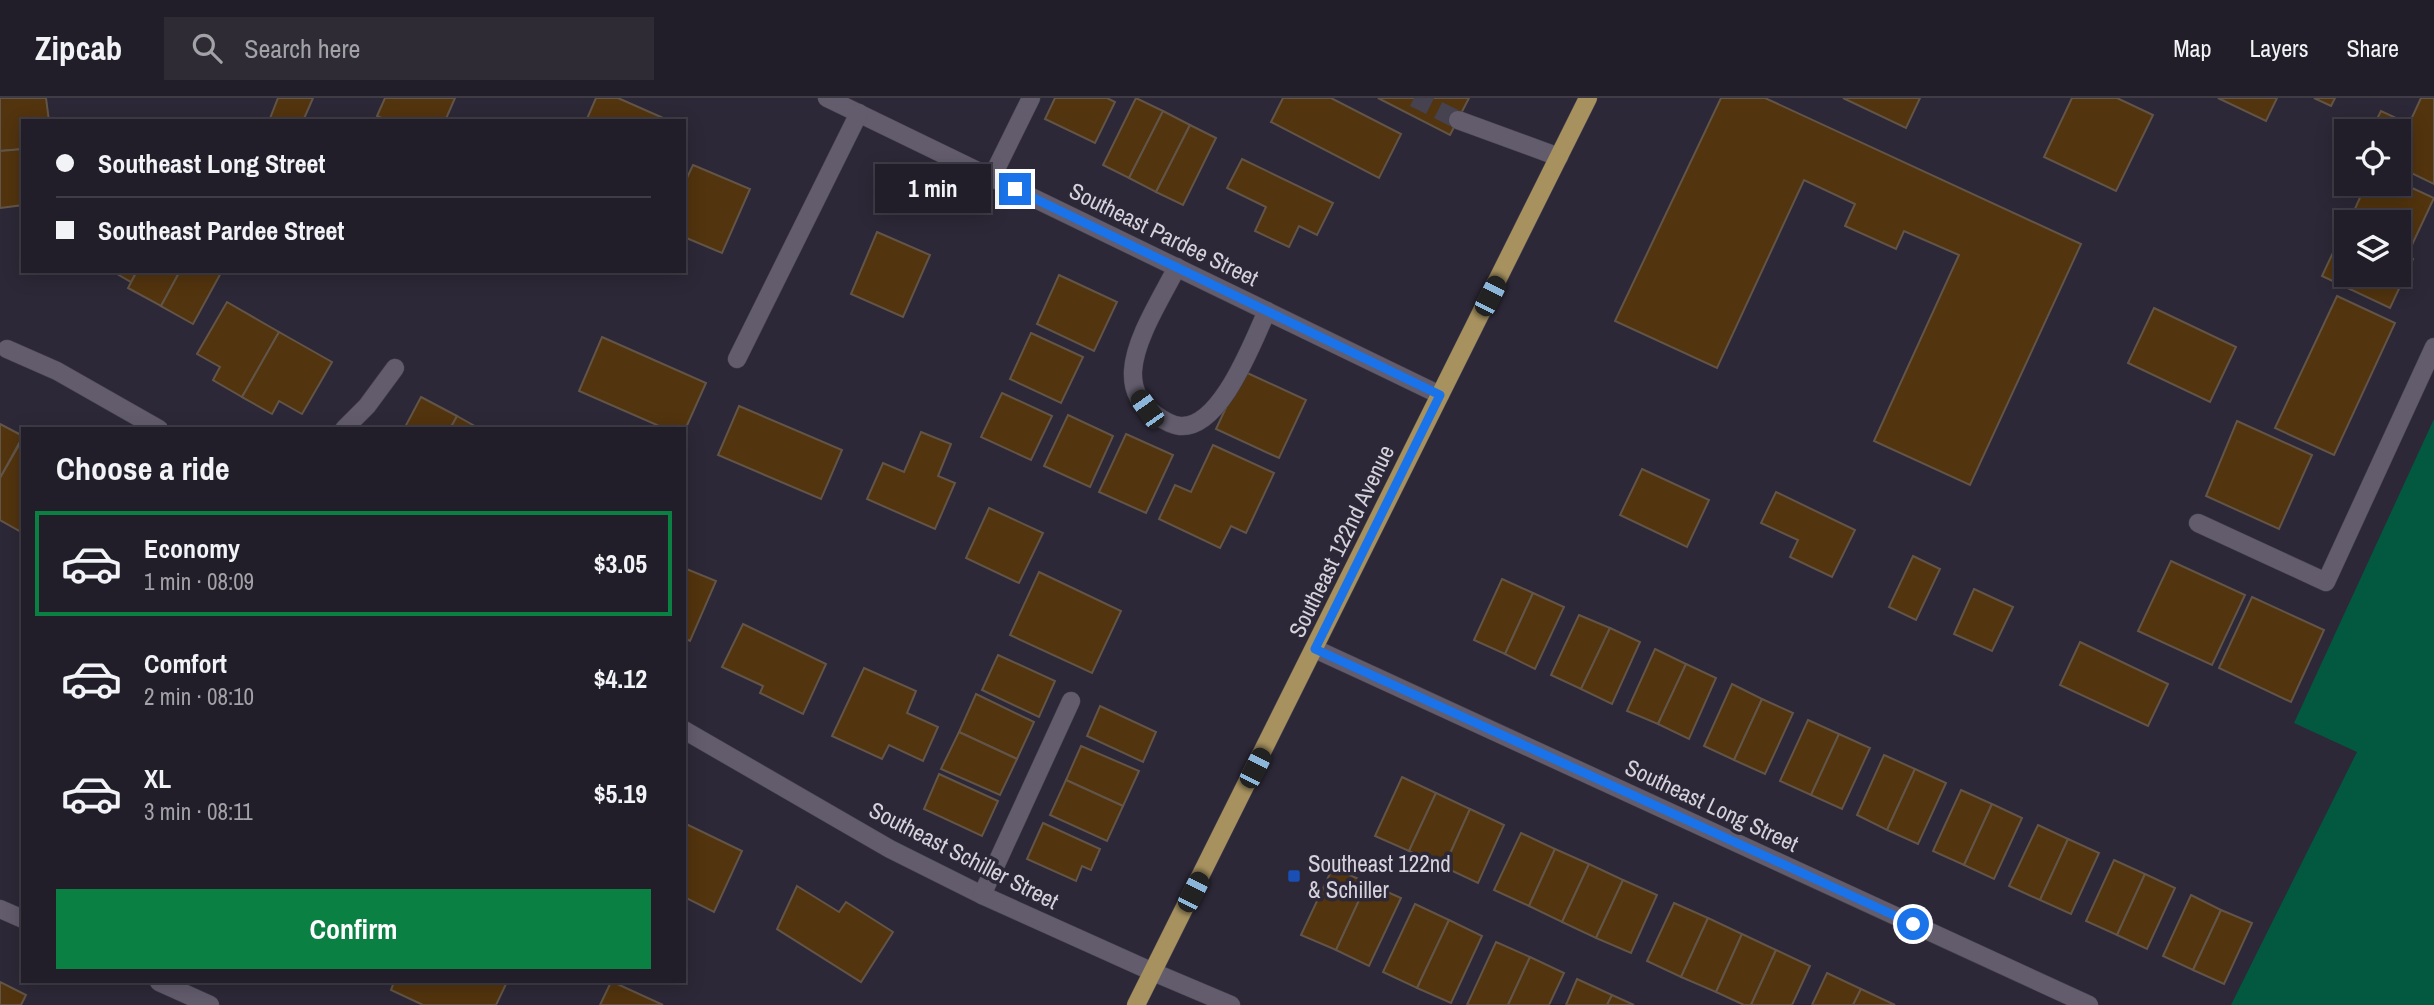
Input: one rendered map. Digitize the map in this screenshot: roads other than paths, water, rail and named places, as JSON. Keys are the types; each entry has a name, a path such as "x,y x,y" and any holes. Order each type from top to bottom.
{"main road":[{"name":"Southeast 122nd Avenue","path":"1136,1005 1588,98"}],"street":[{"name":"Southeast Pardee Street","path":"827,98 1440,395"},
{"path":"992,177 1031,98"},
{"path":"737,359 859,113"},
{"path":"1458,120 1559,157"},
{"path":"1177,267 1138,346 1133,370 1134,391 1147,409 1165,422 1182,426 1196,422 1220,403 1230,389 1267,311"},
{"path":"2198,523 2326,582 2434,347"},
{"path":"7,349 57,370 156,427"},
{"path":"346,427 367,406 395,368"},
{"name":"Southeast Long Street","path":"1315,649 2089,1005"},
{"path":"982,895 1072,701"},
{"name":"Southeast Schiller Street","path":"686,731 890,849 982,895 1231,1005"},
{"path":"0,909 21,918"},
{"path":"161,983 210,1005"}],"tunnel":[{"path":"1414,98 1458,120"}],"place":[{"name":"Southeast 122nd & Schiller","path":"1294,876"}]}
